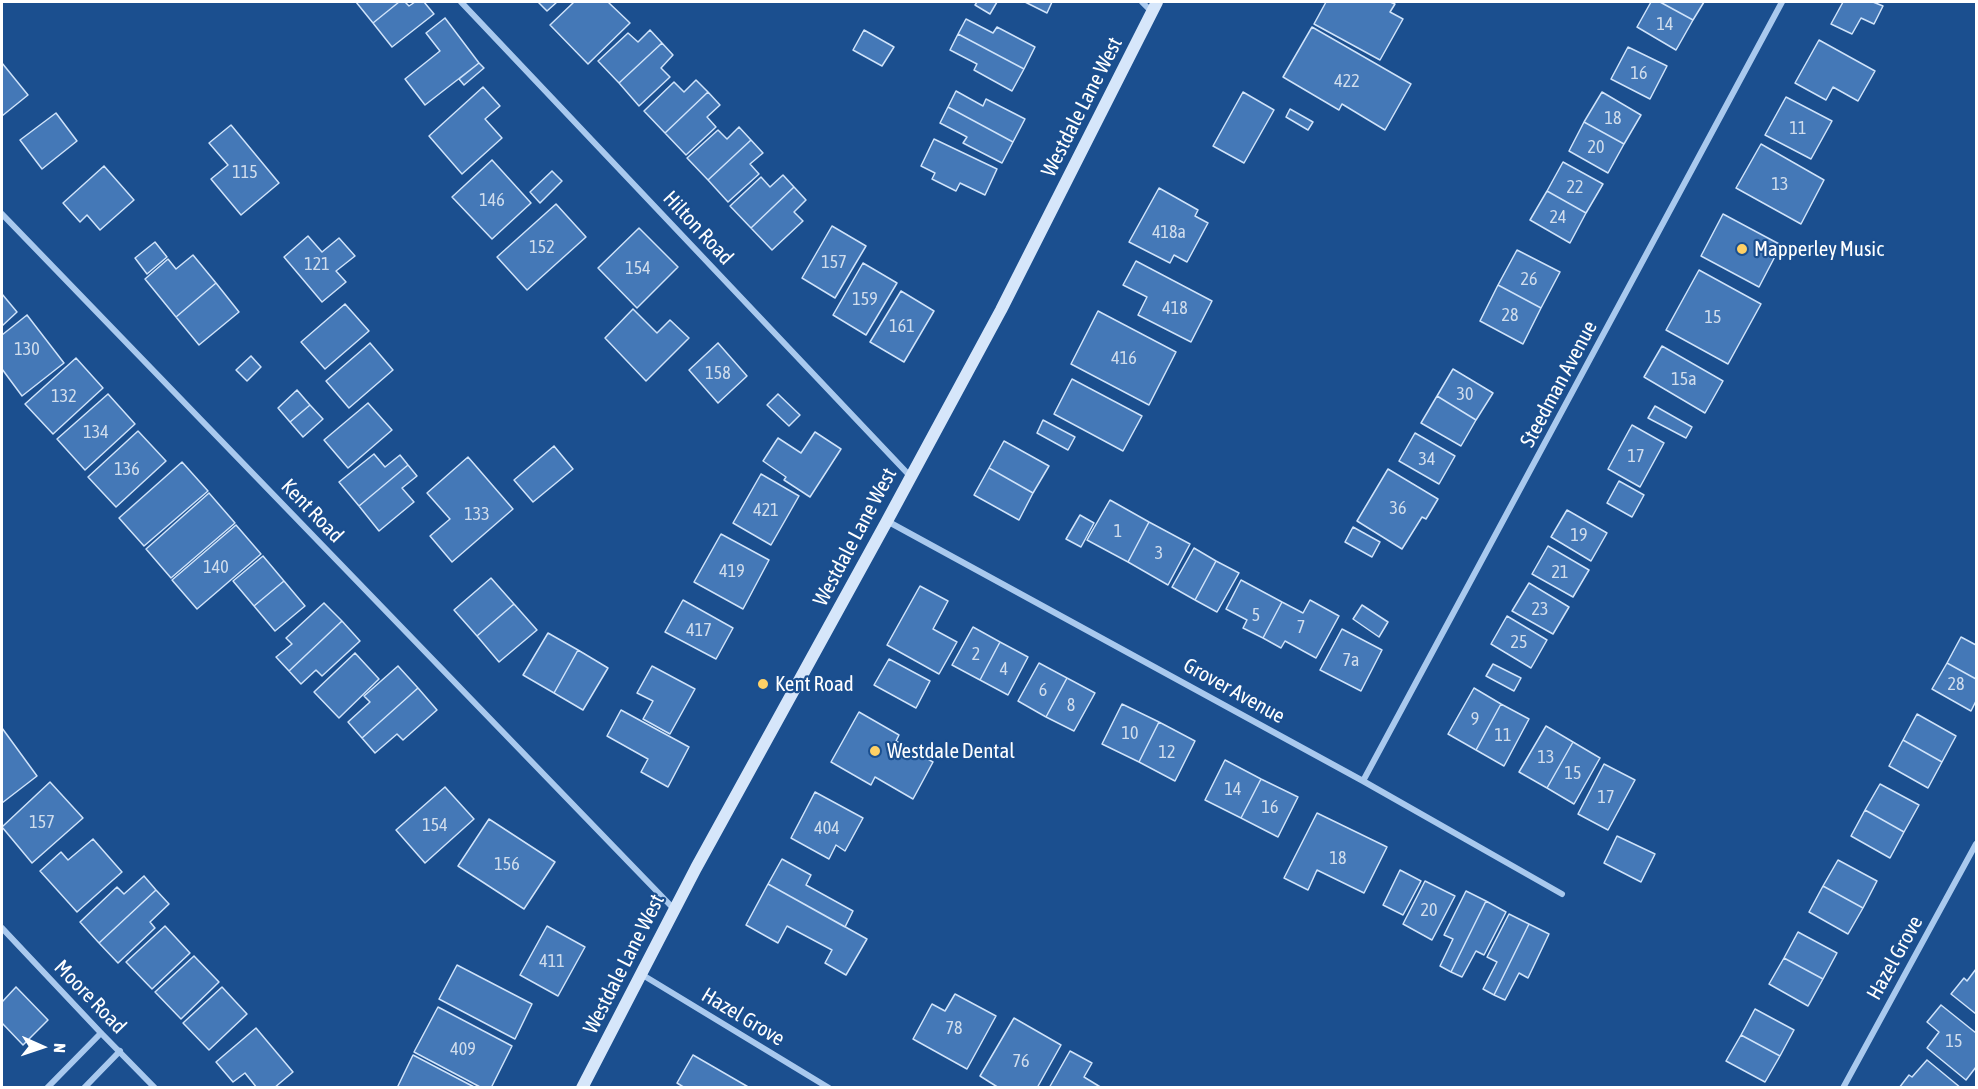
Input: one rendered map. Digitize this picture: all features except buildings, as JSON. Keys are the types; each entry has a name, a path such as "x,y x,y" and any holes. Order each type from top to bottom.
{"street":[{"name":"Hilton Road","path":"461,2 910,476"},
{"path":"1142,2 1155,7"},
{"name":"Steedman Avenue","path":"1363,781 1782,2"},
{"name":"Westdale Lane West","path":"582,1088 674,909 1001,310 1155,7"},
{"name":"Kent Road","path":"2,214 674,909"},
{"name":"Grover Avenue","path":"887,521 1363,781 1562,894"},
{"name":"Hazel Grove","path":"1843,1088 1977,844"},
{"name":"Moore Road","path":"2,928 155,1088"},
{"name":"Hazel Grove","path":"641,974 829,1088"},
{"path":"47,1088 101,1034"},
{"path":"84,1088 120,1051"}],"place":[{"name":"Mapperley Music","path":"1742,249"},
{"name":"Kent Road","path":"763,684"},
{"name":"Westdale Dental","path":"875,751"}]}
